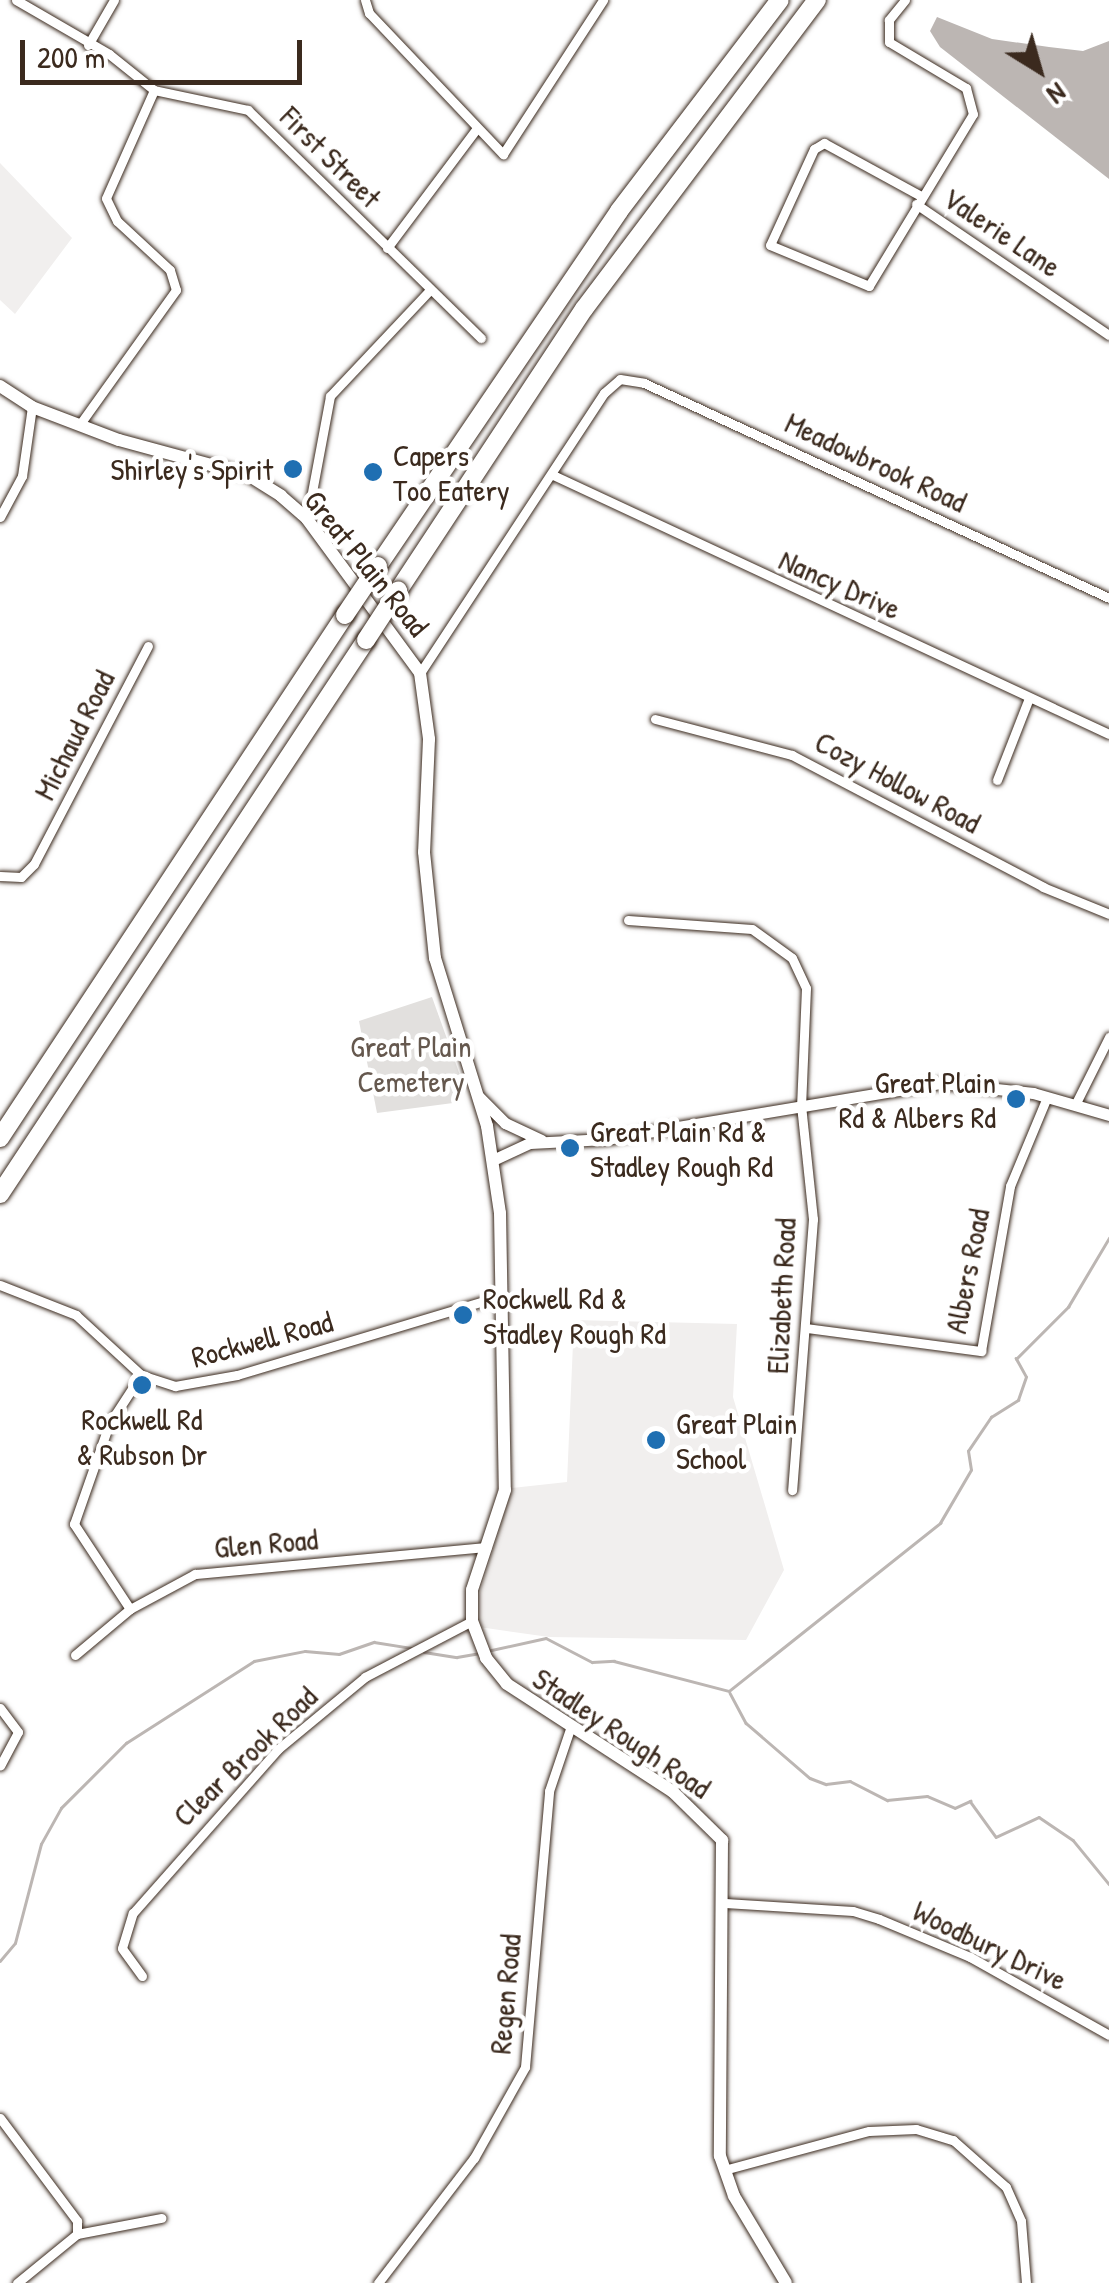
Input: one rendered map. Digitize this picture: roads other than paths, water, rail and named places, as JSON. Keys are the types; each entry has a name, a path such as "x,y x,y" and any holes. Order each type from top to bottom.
{"highway":[{"path":"0,1138 590,252 780,0"},
{"path":"0,1194 642,227 817,0"}],"main road":[{"name":"Great Plain Road","path":"0,386 32,407 248,475 308,519 420,673 428,725 424,852 435,958 494,1158"},
{"name":"Stadley Rough Road","path":"494,1158 505,1490 472,1590 472,1622 483,1652 524,1699 673,1792 709,1823 726,1855 722,2170 786,2283"}],"street":[{"name":"First Street","path":"16,0 154,90 248,110 480,338"},
{"path":"88,45 114,0"},
{"path":"365,0 369,13 503,154 603,0"},
{"path":"905,0 890,20 890,42 966,88 975,104 918,200"},
{"path":"80,424 176,290 170,270 117,221 106,198 154,90"},
{"path":"387,248 477,128"},
{"name":"Valerie Lane","path":"918,200 869,286 770,245 814,149 824,143 918,200 1109,336"},
{"path":"308,519 330,396 430,290"},
{"name":"Meadowbrook Road","path":"553,476 604,394 620,379 644,382 1109,598"},
{"path":"0,517 22,476 32,407"},
{"path":"420,673 553,476"},
{"name":"Nancy Drive","path":"553,476 1109,734"},
{"name":"Michaud Road","path":"0,876 15,878 32,868 148,646"},
{"path":"997,780 1029,698"},
{"name":"Cozy Hollow Road","path":"655,719 792,754 1043,887 1109,914"},
{"name":"Elizabeth Road","path":"628,920 734,924 766,935 792,958 808,1002 802,1104 813,1219 792,1490"},
{"path":"1076,1103 1109,1036"},
{"path":"494,1158 545,1142 606,1139 942,1084 1048,1096 1109,1115"},
{"name":"Albers Road","path":"806,1328 981,1351 1010,1186 1048,1096"},
{"path":"479,1097 506,1123 545,1142"},
{"path":"0,1285 76,1315 140,1374 109,1424 74,1524 130,1609"},
{"name":"Rockwell Road","path":"140,1374 194,1386 501,1296"},
{"name":"Glen Road","path":"74,1655 130,1609 195,1574 487,1546"},
{"name":"Clear Brook Road","path":"142,1976 122,1948 133,1914 152,1885 278,1750 365,1677 405,1652 472,1622"},
{"path":"0,1708 18,1732 0,1766"},
{"name":"Regen Road","path":"378,2283 474,2158 525,2068 549,1790 570,1729"},
{"name":"Woodbury Drive","path":"724,1903 853,1911 879,1919 970,1956 1109,2035"},
{"path":"0,2118 77,2221 77,2234"},
{"path":"722,2170 869,2131 916,2129 954,2140 1006,2187 1021,2221 1026,2283"},
{"path":"18,2283 77,2234 161,2218"}],"waterway":[{"path":"487,1651 546,1638 592,1662 614,1661 729,1691 940,1523 971,1470 968,1451 991,1417 1018,1400 1026,1377 1016,1359 1068,1307 1109,1238"},
{"path":"0,1961 15,1943 41,1844 61,1808 126,1743 254,1661 305,1651 339,1654 374,1642 411,1648"},
{"path":"424,1652 457,1657 480,1653"},
{"path":"730,1693 746,1723 810,1778 826,1784 850,1781 887,1800 927,1796 955,1808 970,1801 996,1837 1039,1817 1073,1840 1109,1884"}],"place":[{"name":"Shirley's Spirit","path":"293,469"},
{"name":"Capers Too Eatery","path":"373,472"},
{"name":"Great Plain Rd & Albers Rd","path":"1016,1099"},
{"name":"Great Plain Rd & Stadley Rough Rd","path":"570,1148"},
{"name":"Rockwell Rd & Stadley Rough Rd","path":"463,1315"},
{"name":"Rockwell Rd & Rubson Dr","path":"142,1385"},
{"name":"Great Plain School","path":"656,1440"}],"park label":[{"name":"Great Plain Cemetery","path":"411,1063"}]}
